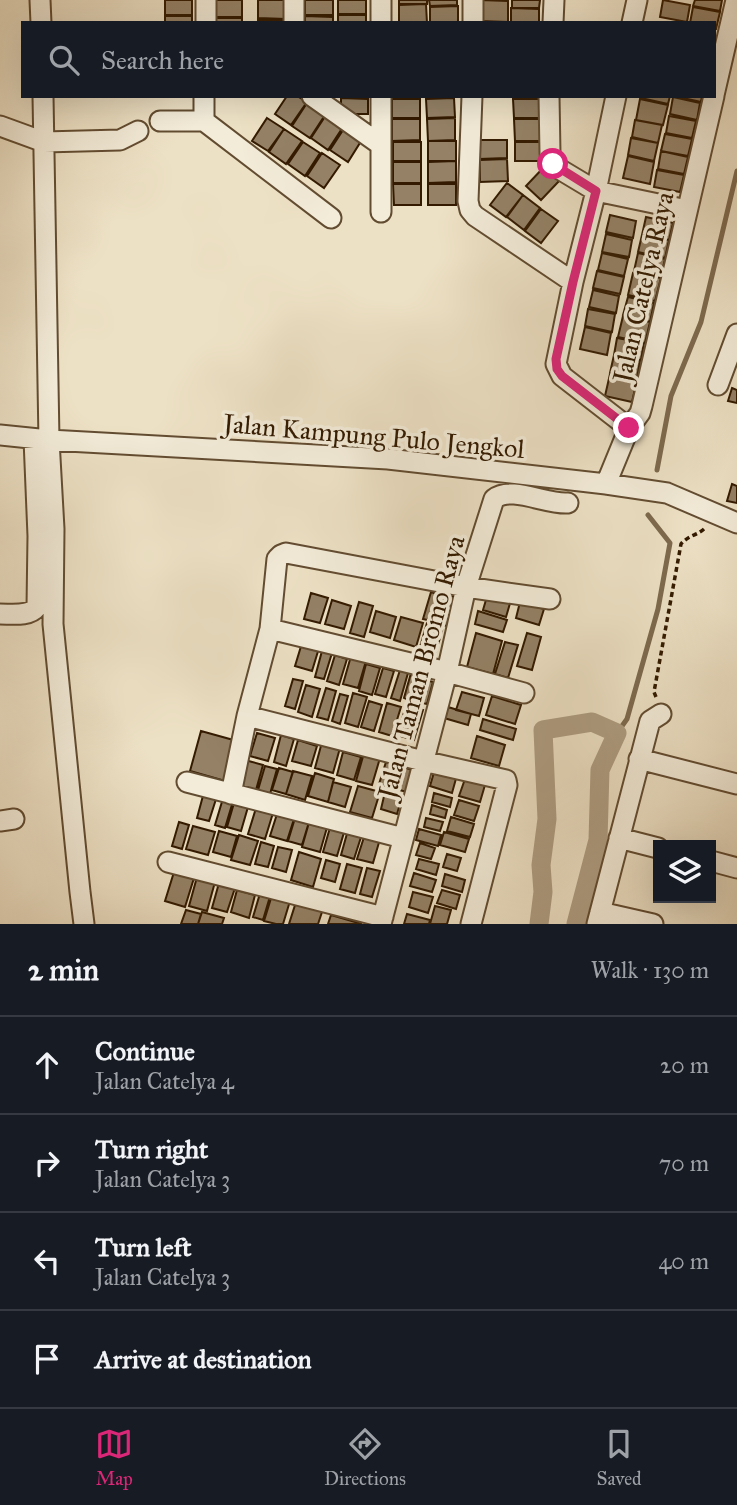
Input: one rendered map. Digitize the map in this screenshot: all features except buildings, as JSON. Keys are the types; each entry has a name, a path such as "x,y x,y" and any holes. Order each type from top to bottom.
{"street":[{"path":"40,0 41,21"},
{"path":"206,0 206,21"},
{"path":"294,0 294,21"},
{"path":"381,0 381,21"},
{"path":"472,0 472,21"},
{"path":"553,21 554,0"},
{"path":"632,21 637,0"},
{"name":"Jalan Catelya Raya","path":"716,86 736,0"},
{"path":"26,614 35,609 38,595 43,98"},
{"path":"204,98 204,121"},
{"path":"315,98 381,145"},
{"path":"381,98 381,212"},
{"path":"472,98 468,201 470,210 573,282"},
{"path":"549,98 550,153 551,161 556,167 596,191 687,210"},
{"path":"616,98 556,359 557,369 562,376 629,428"},
{"name":"Jalan Catelya Raya","path":"606,484 629,428 642,406 713,98"},
{"path":"160,121 204,121 331,218"},
{"path":"0,126 44,142 120,140 138,131"},
{"path":"718,385 737,334"},
{"name":"Jalan Kampung Pulo Jengkol","path":"0,435 388,459 606,484 667,493 737,523"},
{"path":"41,439 54,529 52,624 84,924"},
{"name":"Jalan Taman Bromo Raya","path":"382,921 447,673 466,587 494,499 503,494 515,494 568,503"},
{"path":"231,794 247,716 270,629 278,557 286,553 466,587 550,599"},
{"path":"0,614 26,614 52,624"},
{"path":"270,629 524,694"},
{"path":"653,924 598,918 650,721 662,714"},
{"path":"247,716 508,782 471,924"},
{"path":"639,759 737,784"},
{"path":"187,782 403,838"},
{"path":"619,838 653,847"},
{"path":"168,862 382,921"},
{"path":"716,862 737,868"}],"path":[{"path":"662,714 661,705 654,692 681,544 688,536 705,528 710,510"}],"waterway":[{"path":"657,470 671,396 701,322 737,171"},
{"path":"568,726 592,722 617,733 627,719 658,609 670,543 648,515"},
{"path":"539,924 543,892 541,865 547,819 543,730 592,722 617,733 600,770 598,840 576,924"}],"route":[{"path":"553,164 596,191 573,282 556,367 562,376 629,428"}]}
